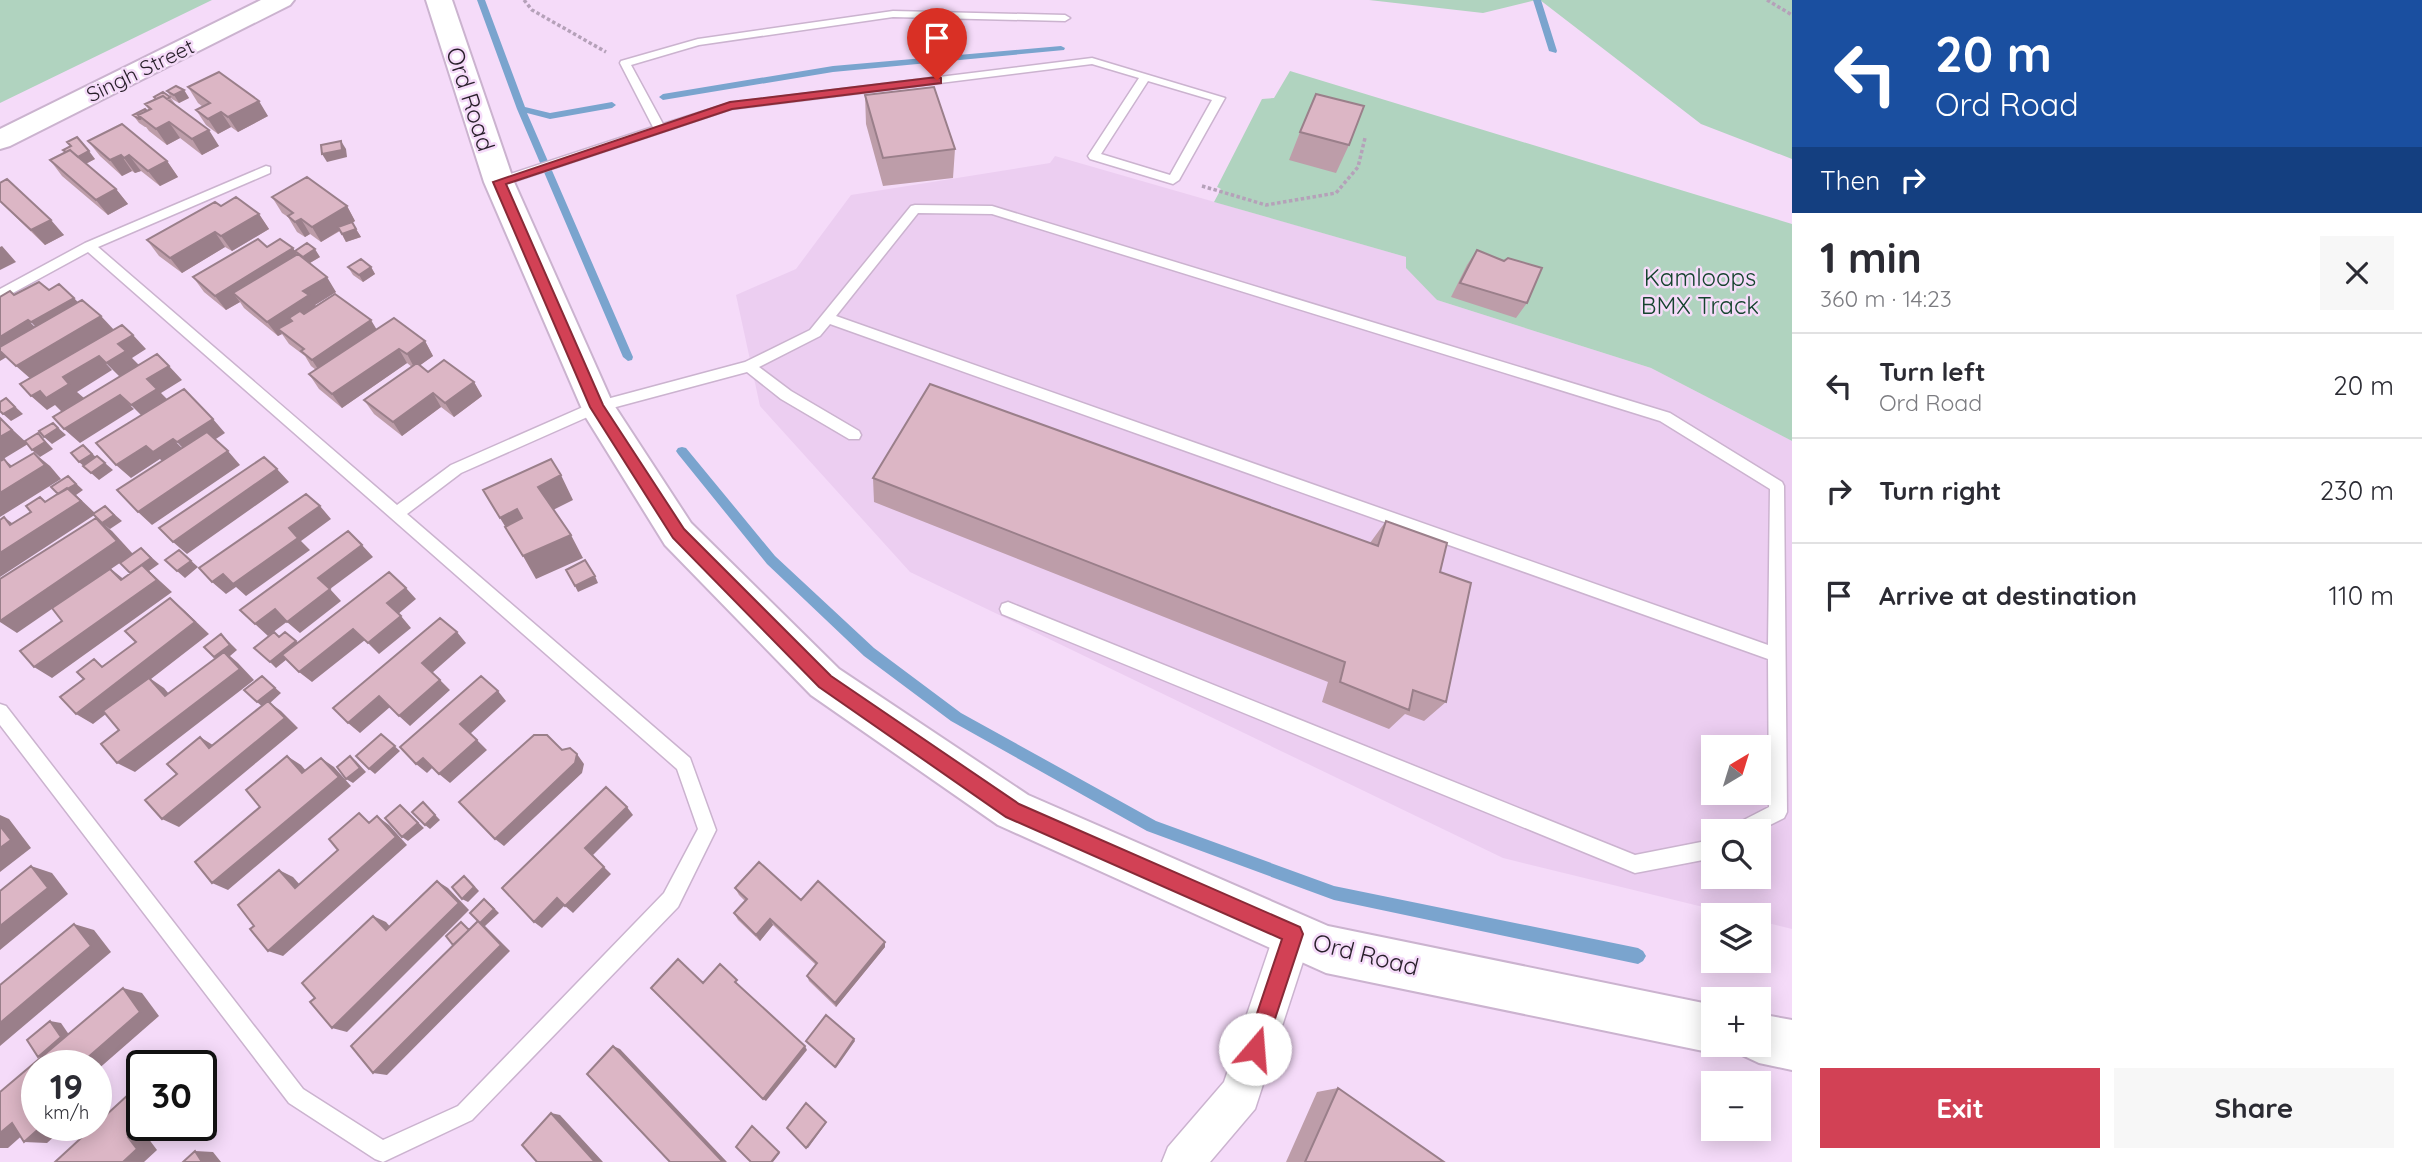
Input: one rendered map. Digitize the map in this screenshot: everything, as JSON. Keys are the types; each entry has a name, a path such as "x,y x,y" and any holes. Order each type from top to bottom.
{"street":[{"name":"Singh Street","path":"0,140 281,0"},
{"name":"Ord Road","path":"439,0 499,182 597,407 678,534 825,682 1013,810 1326,948 1701,1026"},
{"path":"1183,1162 1240,1094 1293,934"},
{"path":"1771,1041 1792,1045"}],"lane":[{"path":"660,129 625,63 698,42 893,13 1065,18"},
{"path":"499,182 730,106 1092,61 1219,98 1173,180 1094,156 1145,77"},
{"path":"0,295 89,246 266,170"},
{"path":"394,514 456,469 597,407 749,366 815,333 915,209 992,210 1665,417 1777,486 1777,812 1764,819"},
{"path":"0,712 296,1096 382,1152 465,1113 671,900 707,830 684,764 89,246"},
{"path":"827,318 1776,655"},
{"path":"749,366 786,395 854,435"},
{"path":"1008,609 1635,864 1701,851"}],"path":[{"path":"524,0 532,10 625,63"},
{"path":"1766,0 1792,15"},
{"path":"1202,186 1266,205 1336,193 1358,167 1365,138"}],"shaded area":[{"path":"1055,156 1406,257 1437,300 1651,368 1792,441 1792,929 1771,924 1771,903 1701,903 1701,906 1503,858 910,572 760,406 736,295 796,269 851,195 1050,163"}],"green space":[{"path":"0,0 212,0 0,103"},
{"path":"1369,0 1536,0 1483,13"},
{"path":"1540,0 1792,0 1792,159 1701,124"},
{"name":"Kamloops BMX Track","path":"1290,71 1792,224 1792,441 1651,368 1437,300 1406,268 1406,257 1214,202 1221,189 1217,187 1262,99 1274,98"}],"building":[{"path":"219,72 259,101 228,117 221,112 208,119 196,110 210,103 188,87"},
{"path":"176,86 184,90 174,95 167,91"},
{"path":"934,87 955,149 883,158 865,95"},
{"path":"163,92 170,97 154,97"},
{"path":"1316,94 1364,106 1349,145 1300,132"},
{"path":"163,96 209,130 192,139 169,122 156,129 138,115 151,109 145,104"},
{"path":"145,109 147,111 138,115 140,119 133,115"},
{"path":"122,124 167,161 148,171 129,155 110,160 88,141"},
{"path":"77,137 89,151 78,157 70,150 63,150 71,146 67,142"},
{"path":"341,141 342,150 322,154 321,145"},
{"path":"70,150 116,189 96,200 50,160"},
{"path":"307,177 347,206 312,227 301,219 295,222 288,216 293,213 272,197"},
{"path":"7,179 51,220 31,230 0,201 0,183"},
{"path":"236,197 259,214 221,236 215,232 170,258 147,240 215,202 221,206"},
{"path":"352,222 356,229 342,234 338,227"},
{"path":"258,239 267,247 280,239 293,248 215,296 193,277"},
{"path":"307,243 315,249 303,257 295,251"},
{"path":"1477,250 1504,261 1508,258 1542,268 1527,303 1460,283"},
{"path":"298,254 327,277 303,291 309,295 267,322 233,293"},
{"path":"361,259 371,267 359,275 348,267"},
{"path":"39,282 49,290 59,284 74,298 0,337 0,297 10,291 14,295"},
{"path":"335,294 371,320 312,360 301,351 304,349 278,329 292,321 289,318 300,311 304,314"},
{"path":"82,300 101,316 16,366 0,351 0,347"},
{"path":"394,318 425,341 407,354 399,349 332,394 309,374"},
{"path":"122,325 133,335 118,344 126,351 106,363 99,356 63,377 69,384 46,398 40,391 31,396 20,384"},
{"path":"157,354 169,366 147,379 157,389 131,405 120,395 64,429 53,417"},
{"path":"444,360 474,382 445,403 433,393 393,422 364,400 417,363 428,372"},
{"path":"930,384 1378,546 1386,521 1447,543 1440,572 1471,583 1446,702 1413,690 1409,710 1340,682 1345,662 873,478"},
{"path":"184,389 213,419 177,442 173,439 153,452 146,446 116,465 96,443"},
{"path":"6,398 15,407 3,414 0,411 0,402"},
{"path":"0,418 12,430 0,437"},
{"path":"53,423 58,428 44,437 39,431"},
{"path":"207,432 228,451 138,512 117,490"},
{"path":"38,433 45,442 32,450 25,441"},
{"path":"83,445 92,454 79,462 71,453"},
{"path":"34,453 45,465 0,493 0,461 4,459 10,467"},
{"path":"97,456 105,463 91,473 83,466"},
{"path":"264,457 277,469 173,542 159,528"},
{"path":"551,459 561,475 538,487 571,535 523,556 505,527 522,518 517,509 500,518 483,490"},
{"path":"68,476 76,484 58,494 51,487"},
{"path":"67,488 81,501 0,553 0,520 4,517 10,525 31,512 26,506 40,497 45,502"},
{"path":"306,494 320,506 289,528 298,538 233,584 223,574 212,582 199,568"},
{"path":"105,506 114,515 102,523 93,514"},
{"path":"96,518 117,541 0,621 0,579"},
{"path":"348,531 362,545 318,578 330,589 287,622 275,609 255,624 240,610"},
{"path":"141,548 151,558 130,573 120,563"},
{"path":"179,550 191,561 177,571 165,560"},
{"path":"585,560 595,576 575,586 566,570"},
{"path":"142,565 157,580 34,667 20,651 62,621 52,608 110,569 121,580"},
{"path":"389,572 406,588 387,603 401,616 368,643 353,629 299,672 282,655"},
{"path":"170,598 195,622 76,714 60,697 84,679 77,672 94,659 102,667 136,642 125,631"},
{"path":"440,618 457,632 422,663 440,680 399,716 379,696 348,723 333,708"},
{"path":"274,632 279,637 285,632 296,641 270,662 254,648"},
{"path":"221,634 230,645 214,657 204,647"},
{"path":"224,652 240,669 117,763 101,744 119,730 103,711 149,678 165,696"},
{"path":"262,676 275,688 257,702 244,690"},
{"path":"481,676 498,691 460,724 477,740 439,774 423,758 416,764 400,747"},
{"path":"268,701 285,718 162,819 145,800 177,774 167,764 200,737 209,748"},
{"path":"381,734 395,746 369,769 356,756"},
{"path":"534,735 547,735 562,750 570,748 577,754 575,763 495,839 459,802"},
{"path":"287,756 302,773 321,758 339,777 212,883 195,862 260,807 246,790"},
{"path":"350,756 360,768 346,779 337,767"},
{"path":"606,787 627,807 585,848 604,867 565,906 557,898 534,922 502,888"},
{"path":"423,802 435,815 425,825 412,812"},
{"path":"400,805 418,823 402,837 385,818"},
{"path":"359,813 369,823 377,816 396,837 268,951 250,929 254,926 238,905 279,870 295,888 338,850 329,839"},
{"path":"0,826 11,840 0,848"},
{"path":"759,862 801,900 818,881 885,942 835,1003 807,976 817,963 770,919 756,935 734,913 747,899 735,888"},
{"path":"31,866 48,888 0,926 0,891"},
{"path":"464,876 474,887 462,899 452,887"},
{"path":"437,881 459,903 332,1028 310,1002 315,998 302,983 373,916 386,930"},
{"path":"484,899 494,909 480,923 470,913"},
{"path":"478,921 501,945 373,1073 351,1046"},
{"path":"461,922 469,930 453,945 446,936"},
{"path":"74,924 91,946 0,1023 0,985"},
{"path":"678,959 703,983 720,964 737,980 735,982 805,1046 763,1099 651,988"},
{"path":"123,988 140,1012 96,1050 50,1050"},
{"path":"826,1015 854,1039 835,1067 806,1041"},
{"path":"50,1021 61,1037 46,1050 33,1050 27,1040"},
{"path":"613,1046 722,1162 670,1162 587,1074"},
{"path":"21,1074 21,1137 12,1123 0,1133 0,1092"},
{"path":"1338,1088 1444,1162 1305,1162"},
{"path":"126,1097 126,1141 131,1141 137,1149 123,1162 55,1162 78,1141 112,1141 112,1110"},
{"path":"806,1103 826,1122 806,1148 787,1128"},
{"path":"551,1113 595,1162 537,1162 522,1145"},
{"path":"752,1126 779,1152 771,1162 751,1162 736,1147"},
{"path":"195,1151 202,1162 183,1162"}],"waterway":[{"path":"481,0 521,109"},
{"path":"1537,0 1553,51"},
{"path":"663,97 833,69 1061,48"},
{"path":"521,109 550,116 612,105"},
{"path":"521,109 628,357"},
{"path":"682,451 771,560 869,652 956,717 1152,826 1334,893 1638,956"}],"route":[{"path":"937,80 730,106 499,182 597,407 678,534 825,682 1013,810 1293,934 1255,1049"}]}
